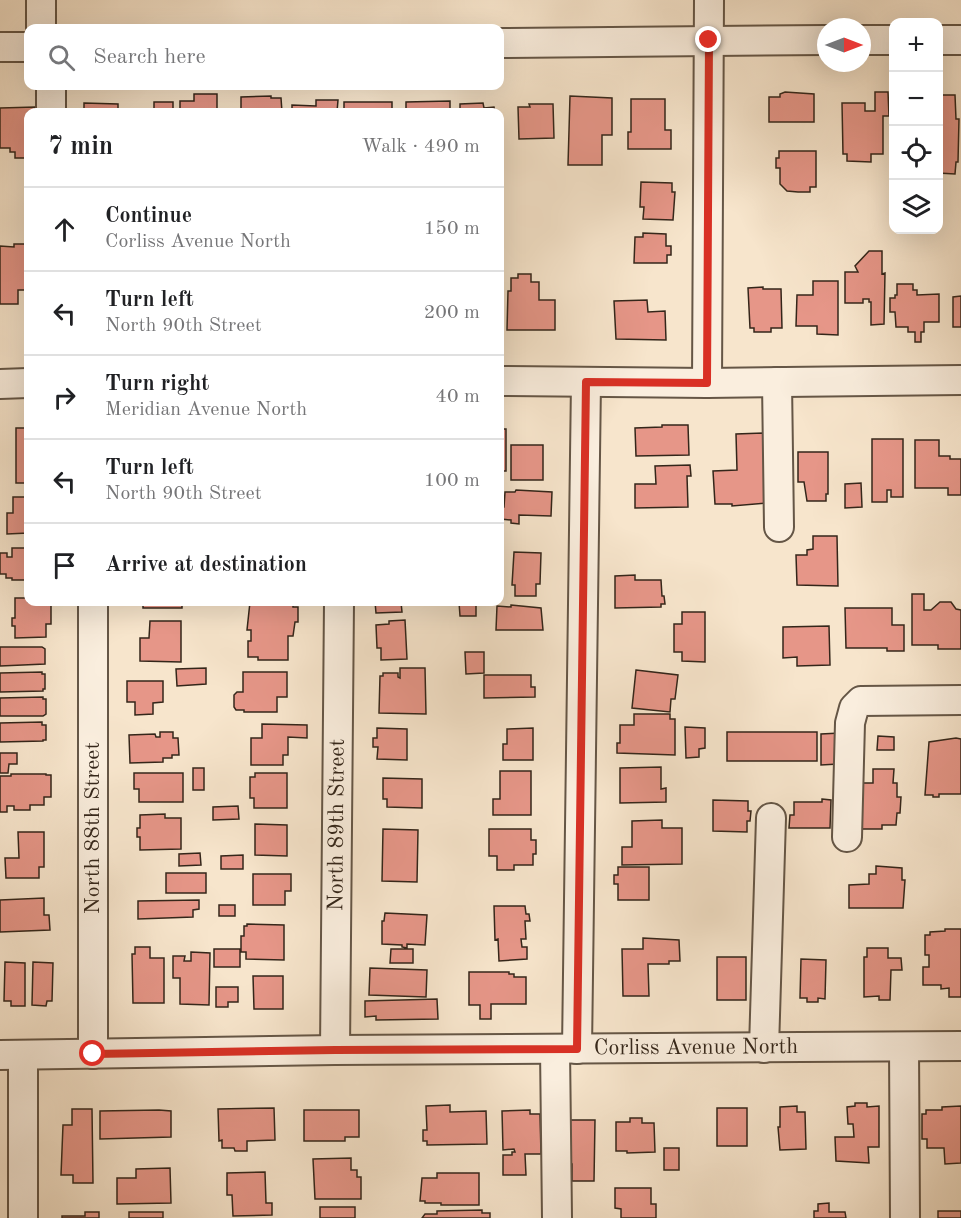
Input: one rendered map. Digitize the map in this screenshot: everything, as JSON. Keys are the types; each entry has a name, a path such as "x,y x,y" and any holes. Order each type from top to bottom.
{"street":[{"path":"41,0 41,24"},
{"path":"707,383 709,0"},
{"path":"504,43 817,40"},
{"path":"871,40 889,40"},
{"path":"943,40 961,40"},
{"path":"0,47 24,47"},
{"path":"51,90 51,108"},
{"path":"504,381 707,383 961,380"},
{"path":"557,1218 566,1049 586,382"},
{"path":"777,382 779,527"},
{"path":"0,384 24,383"},
{"name":"North 88th Street","path":"93,606 93,1054"},
{"name":"North 89th Street","path":"335,1050 339,606"},
{"path":"847,837 850,723 854,708 861,701 961,700"},
{"path":"764,1048 771,818"},
{"name":"Corliss Avenue North","path":"11,1055 335,1050 961,1046"},
{"path":"904,1047 905,1218"},
{"path":"11,1055 23,1218"}],"building":[{"path":"785,92 814,94 814,122 769,122 769,97 780,97 780,94"},
{"path":"875,92 888,92 889,116 883,116 883,154 871,154 871,162 847,161 847,154 843,154 842,103 865,103 865,111 875,111"},
{"path":"194,94 217,94 217,108 180,108 180,101 194,101"},
{"path":"943,95 955,95 956,119 959,119 958,162 956,162 955,174 943,173"},
{"path":"570,96 612,98 612,135 602,135 602,165 568,165"},
{"path":"241,97 281,98 282,108 241,108"},
{"path":"631,99 665,99 665,130 671,130 671,149 628,149 628,132 631,132"},
{"path":"316,100 338,100 337,108 292,108 292,105 316,106"},
{"path":"450,101 450,108 406,108 406,102"},
{"path":"154,102 173,102 173,108 154,108"},
{"path":"344,102 392,102 392,108 344,108"},
{"path":"84,103 118,104 118,108 84,108"},
{"path":"483,103 484,108 460,108 460,104"},
{"path":"529,104 553,104 554,138 519,139 518,107 530,107"},
{"path":"35,107 24,108 24,158 15,158 15,152 10,152 10,148 0,148 0,108"},
{"path":"779,151 816,151 816,187 810,187 810,192 787,191 780,184 780,168 776,168"},
{"path":"641,182 672,183 672,192 675,192 673,220 643,219 644,207 640,207"},
{"path":"643,233 666,234 666,246 671,246 671,255 667,255 667,263 634,263 635,237 643,237"},
{"path":"14,244 24,244 24,290 18,290 18,304 0,304 0,246 14,247"},
{"path":"869,251 882,251 882,274 885,273 884,324 871,325 869,299 863,299 863,303 845,303 845,272 858,272 855,266"},
{"path":"518,274 531,274 531,282 539,282 539,300 555,300 555,330 507,330 508,291 511,291 511,278 518,278"},
{"path":"813,281 838,281 838,335 817,334 817,326 796,326 797,295 813,295"},
{"path":"897,284 913,284 913,290 917,290 917,295 939,294 939,322 924,322 921,342 915,342 915,332 908,332 908,327 896,327 895,312 890,312 890,298 895,298 897,295"},
{"path":"763,287 763,289 781,289 782,328 771,328 771,332 754,332 754,328 750,328 748,288"},
{"path":"961,296 961,327 953,327 953,297"},
{"path":"647,300 648,312 665,311 666,340 616,339 614,301"},
{"path":"662,425 688,425 689,455 636,456 635,428 662,427"},
{"path":"16,428 24,428 24,483 16,483"},
{"path":"504,429 506,429 506,471 504,471"},
{"path":"763,433 766,503 732,506 732,504 715,504 713,471 737,470 736,434"},
{"path":"872,439 903,439 903,497 891,497 891,490 887,490 887,502 872,502"},
{"path":"915,440 939,440 939,456 961,459 961,495 948,495 948,488 915,488"},
{"path":"511,445 543,445 543,480 511,480"},
{"path":"798,452 828,452 826,501 807,501 804,482 798,482"},
{"path":"690,465 691,476 687,476 688,507 635,508 635,484 656,484 655,466"},
{"path":"861,483 862,507 845,508 845,484"},
{"path":"516,490 552,492 551,516 519,515 519,524 504,519 505,492"},
{"path":"13,497 24,497 24,533 7,534 7,513 13,513"},
{"path":"813,536 837,536 838,586 797,585 796,555 807,555 807,550 813,549"},
{"path":"12,548 24,548 24,580 12,580 12,578 6,578 6,574 0,574 0,553 7,553 7,557 12,557"},
{"path":"514,552 541,553 540,584 536,584 536,596 515,596 515,585 512,585"},
{"path":"635,575 635,580 661,580 665,604 661,604 661,607 615,608 615,576"},
{"path":"912,594 924,594 924,610 931,610 940,602 951,602 956,609 961,610 961,649 938,649 938,645 912,645"},
{"path":"15,598 24,598 24,606 51,606 51,624 46,624 46,637 15,638 12,618 15,618"},
{"path":"511,605 541,608 543,630 496,630 497,606 511,607"},
{"path":"143,606 182,606 182,608 143,608"},
{"path":"250,606 298,607 298,622 295,622 293,636 288,636 288,660 258,660 258,657 248,657 251,630 247,630"},
{"path":"375,606 401,606 402,612 376,613"},
{"path":"459,606 476,606 476,616 460,616"},
{"path":"845,608 892,608 892,625 904,625 904,651 887,651 887,648 846,648"},
{"path":"682,612 705,612 705,662 682,661 682,652 674,652 674,624 682,624"},
{"path":"405,620 407,659 381,660 381,648 377,648 376,625"},
{"path":"150,621 181,621 181,662 140,661 140,638 149,638"},
{"path":"829,626 830,665 797,666 797,657 783,658 783,627"},
{"path":"0,647 42,647 45,649 45,664 0,666"},
{"path":"465,652 484,652 484,673 466,674"},
{"path":"206,668 206,684 177,686 176,669"},
{"path":"400,668 425,668 426,714 379,713 380,676 383,676 383,673 398,673 400,678"},
{"path":"636,670 678,675 675,699 671,699 670,712 632,708"},
{"path":"42,672 45,674 43,691 0,692 0,673"},
{"path":"243,672 287,672 287,697 277,697 277,712 236,710 234,695 237,692 243,692"},
{"path":"484,675 531,675 531,687 535,687 535,697 484,698"},
{"path":"127,681 163,681 163,702 153,703 153,714 135,715 135,702 127,702"},
{"path":"43,697 46,699 46,714 43,716 0,716 0,698"},
{"path":"634,714 670,714 670,719 675,719 675,755 617,753 617,743 620,743 620,725 634,725"},
{"path":"42,722 42,725 46,725 46,740 0,742 0,723"},
{"path":"262,724 307,725 307,738 288,737 288,755 283,755 283,765 251,765 251,738 262,738"},
{"path":"685,727 705,728 705,748 699,749 699,757 686,758"},
{"path":"377,728 407,729 407,760 377,759 378,747 373,747 373,738 377,738"},
{"path":"533,728 533,760 503,760 503,744 507,744 507,729"},
{"path":"160,732 173,732 173,738 178,738 179,755 163,758 163,762 130,763 129,735 155,734 156,737 160,737"},
{"path":"727,732 817,732 817,761 727,761"},
{"path":"840,733 838,764 821,765 821,734"},
{"path":"878,736 894,737 894,750 877,750"},
{"path":"961,739 961,794 939,794 939,797 925,795 929,742"},
{"path":"0,753 17,753 17,764 9,764 8,773 0,773"},
{"path":"661,767 661,789 666,788 666,802 620,803 620,768"},
{"path":"193,768 204,768 204,790 193,790"},
{"path":"873,769 894,769 893,783 897,783 897,797 901,797 900,813 897,813 896,825 882,825 882,829 857,829 858,783 873,783"},
{"path":"500,771 531,771 531,815 493,815 493,799 500,799"},
{"path":"134,773 183,773 183,802 139,802 139,789 134,789"},
{"path":"255,773 287,773 287,808 254,808 254,798 250,798 250,777 255,777"},
{"path":"11,774 51,775 51,797 44,797 44,805 30,805 30,810 14,810 14,806 7,806 7,812 0,812 0,776 11,776"},
{"path":"383,778 422,779 422,808 387,807 387,799 383,799"},
{"path":"822,799 831,800 830,828 789,828 790,815 794,815 794,802 822,802"},
{"path":"713,800 748,801 748,811 751,811 750,821 747,821 747,832 713,831"},
{"path":"238,806 239,819 213,820 213,807"},
{"path":"165,814 165,818 181,818 181,849 140,850 137,828 140,828 140,815"},
{"path":"662,820 662,828 682,828 682,864 622,865 622,847 632,847 632,821"},
{"path":"255,824 287,825 287,856 255,855"},
{"path":"383,829 418,830 417,882 382,881"},
{"path":"489,829 531,829 531,840 536,840 533,865 514,865 514,870 497,870 497,856 489,856"},
{"path":"18,832 44,832 44,867 39,867 39,878 6,878 5,858 19,858"},
{"path":"200,853 201,865 179,866 179,854"},
{"path":"243,855 243,869 221,869 221,856"},
{"path":"876,866 902,868 902,880 905,880 903,908 849,908 849,885 869,884 869,874 876,874"},
{"path":"618,867 649,867 649,900 618,900 618,884 614,884 614,875 618,875"},
{"path":"166,873 206,873 206,893 166,893"},
{"path":"253,874 291,874 291,891 285,891 285,905 253,905"},
{"path":"44,898 44,915 49,915 50,930 0,932 0,900"},
{"path":"199,900 199,909 193,910 193,917 138,919 138,901"},
{"path":"219,905 235,905 235,916 219,916"},
{"path":"494,906 525,906 530,921 525,921 526,939 521,939 522,947 527,947 527,959 499,961 498,939 495,940"},
{"path":"385,913 427,915 425,945 407,944 407,948 402,945 382,944 382,921 384,921"},
{"path":"247,924 284,925 284,960 246,959 246,952 241,952 241,936 244,936 244,926"},
{"path":"945,929 961,929 961,997 949,997 949,988 941,989 941,985 923,985 923,967 929,967 929,955 925,955 925,935 930,935 930,932 945,931"},
{"path":"643,938 679,940 680,961 669,961 669,964 648,964 649,996 623,996 622,949 643,949"},
{"path":"135,947 150,947 150,958 164,958 164,1003 133,1003 132,954 135,954"},
{"path":"867,948 888,948 888,958 901,958 902,970 891,970 890,1000 879,1000 879,996 864,997 864,957 867,957"},
{"path":"214,949 240,949 240,967 214,967"},
{"path":"391,949 413,949 413,963 390,963"},
{"path":"191,952 210,953 209,1005 180,1004 180,978 173,978 173,956 185,956 184,961 191,961"},
{"path":"717,957 746,957 746,1000 717,1000"},
{"path":"801,959 826,960 825,999 818,998 818,1002 807,1002 807,998 800,998"},
{"path":"5,962 25,963 25,1006 11,1006 11,1001 4,1001"},
{"path":"33,962 53,963 52,1001 47,1001 46,1006 32,1005"},
{"path":"370,968 427,970 426,997 369,995"},
{"path":"469,972 509,972 509,974 514,974 514,977 526,977 526,1004 491,1004 491,1019 480,1019 480,1005 469,1005"},
{"path":"253,976 283,976 283,1009 254,1009"},
{"path":"216,987 238,987 238,1002 228,1002 228,1007 216,1007"},
{"path":"437,999 438,1019 376,1020 376,1016 365,1017 365,1001"},
{"path":"855,1103 867,1103 867,1107 879,1106 879,1147 868,1147 869,1163 836,1161 835,1137 854,1137 853,1124 848,1124 847,1107 855,1106"},
{"path":"450,1105 450,1112 486,1111 487,1144 427,1145 427,1141 423,1141 423,1130 427,1130 426,1106"},
{"path":"797,1106 797,1112 805,1112 806,1149 780,1150 778,1127 780,1127 780,1107"},
{"path":"961,1106 961,1163 945,1164 944,1148 927,1148 927,1139 922,1139 922,1114 926,1114 926,1110 942,1110 942,1107"},
{"path":"274,1108 275,1140 247,1141 247,1151 222,1148 222,1140 219,1141 218,1109"},
{"path":"717,1108 747,1108 747,1146 717,1146"},
{"path":"72,1109 92,1109 93,1183 73,1183 73,1175 61,1175 63,1125 72,1125"},
{"path":"304,1110 359,1110 359,1137 345,1137 345,1141 304,1141"},
{"path":"530,1110 530,1114 540,1114 541,1154 525,1154 526,1175 503,1175 503,1155 512,1155 512,1152 515,1152 514,1149 503,1150 502,1111"},
{"path":"100,1111 171,1111 171,1137 100,1139"},
{"path":"630,1118 642,1118 642,1123 654,1123 655,1152 616,1151 616,1122 630,1122"},
{"path":"568,1120 595,1120 594,1181 572,1181 572,1164 568,1164"},
{"path":"664,1148 679,1148 679,1170 664,1170"},
{"path":"351,1158 351,1170 357,1170 357,1177 361,1177 361,1199 315,1199 313,1159"},
{"path":"170,1168 171,1203 117,1204 117,1178 136,1178 136,1169"},
{"path":"265,1172 266,1203 272,1203 272,1215 233,1216 232,1195 227,1195 227,1173"},
{"path":"437,1173 479,1173 479,1205 441,1205 441,1203 420,1201 422,1178 437,1178"},
{"path":"615,1188 651,1188 651,1204 656,1204 656,1218 621,1218 621,1209 615,1208"},
{"path":"829,1203 829,1212 845,1212 846,1218 814,1218 814,1211 818,1211 818,1204"},
{"path":"320,1207 355,1207 355,1218 320,1218"},
{"path":"482,1210 482,1213 490,1213 490,1218 422,1218 425,1214 437,1214 437,1211"},
{"path":"938,1211 961,1211 961,1218 938,1218"},
{"path":"85,1212 99,1212 99,1218 62,1218 62,1216 85,1216"},
{"path":"129,1212 163,1212 163,1218 129,1218"}],"route":[{"path":"93,1054 577,1049 586,382 707,383 709,40"}]}
